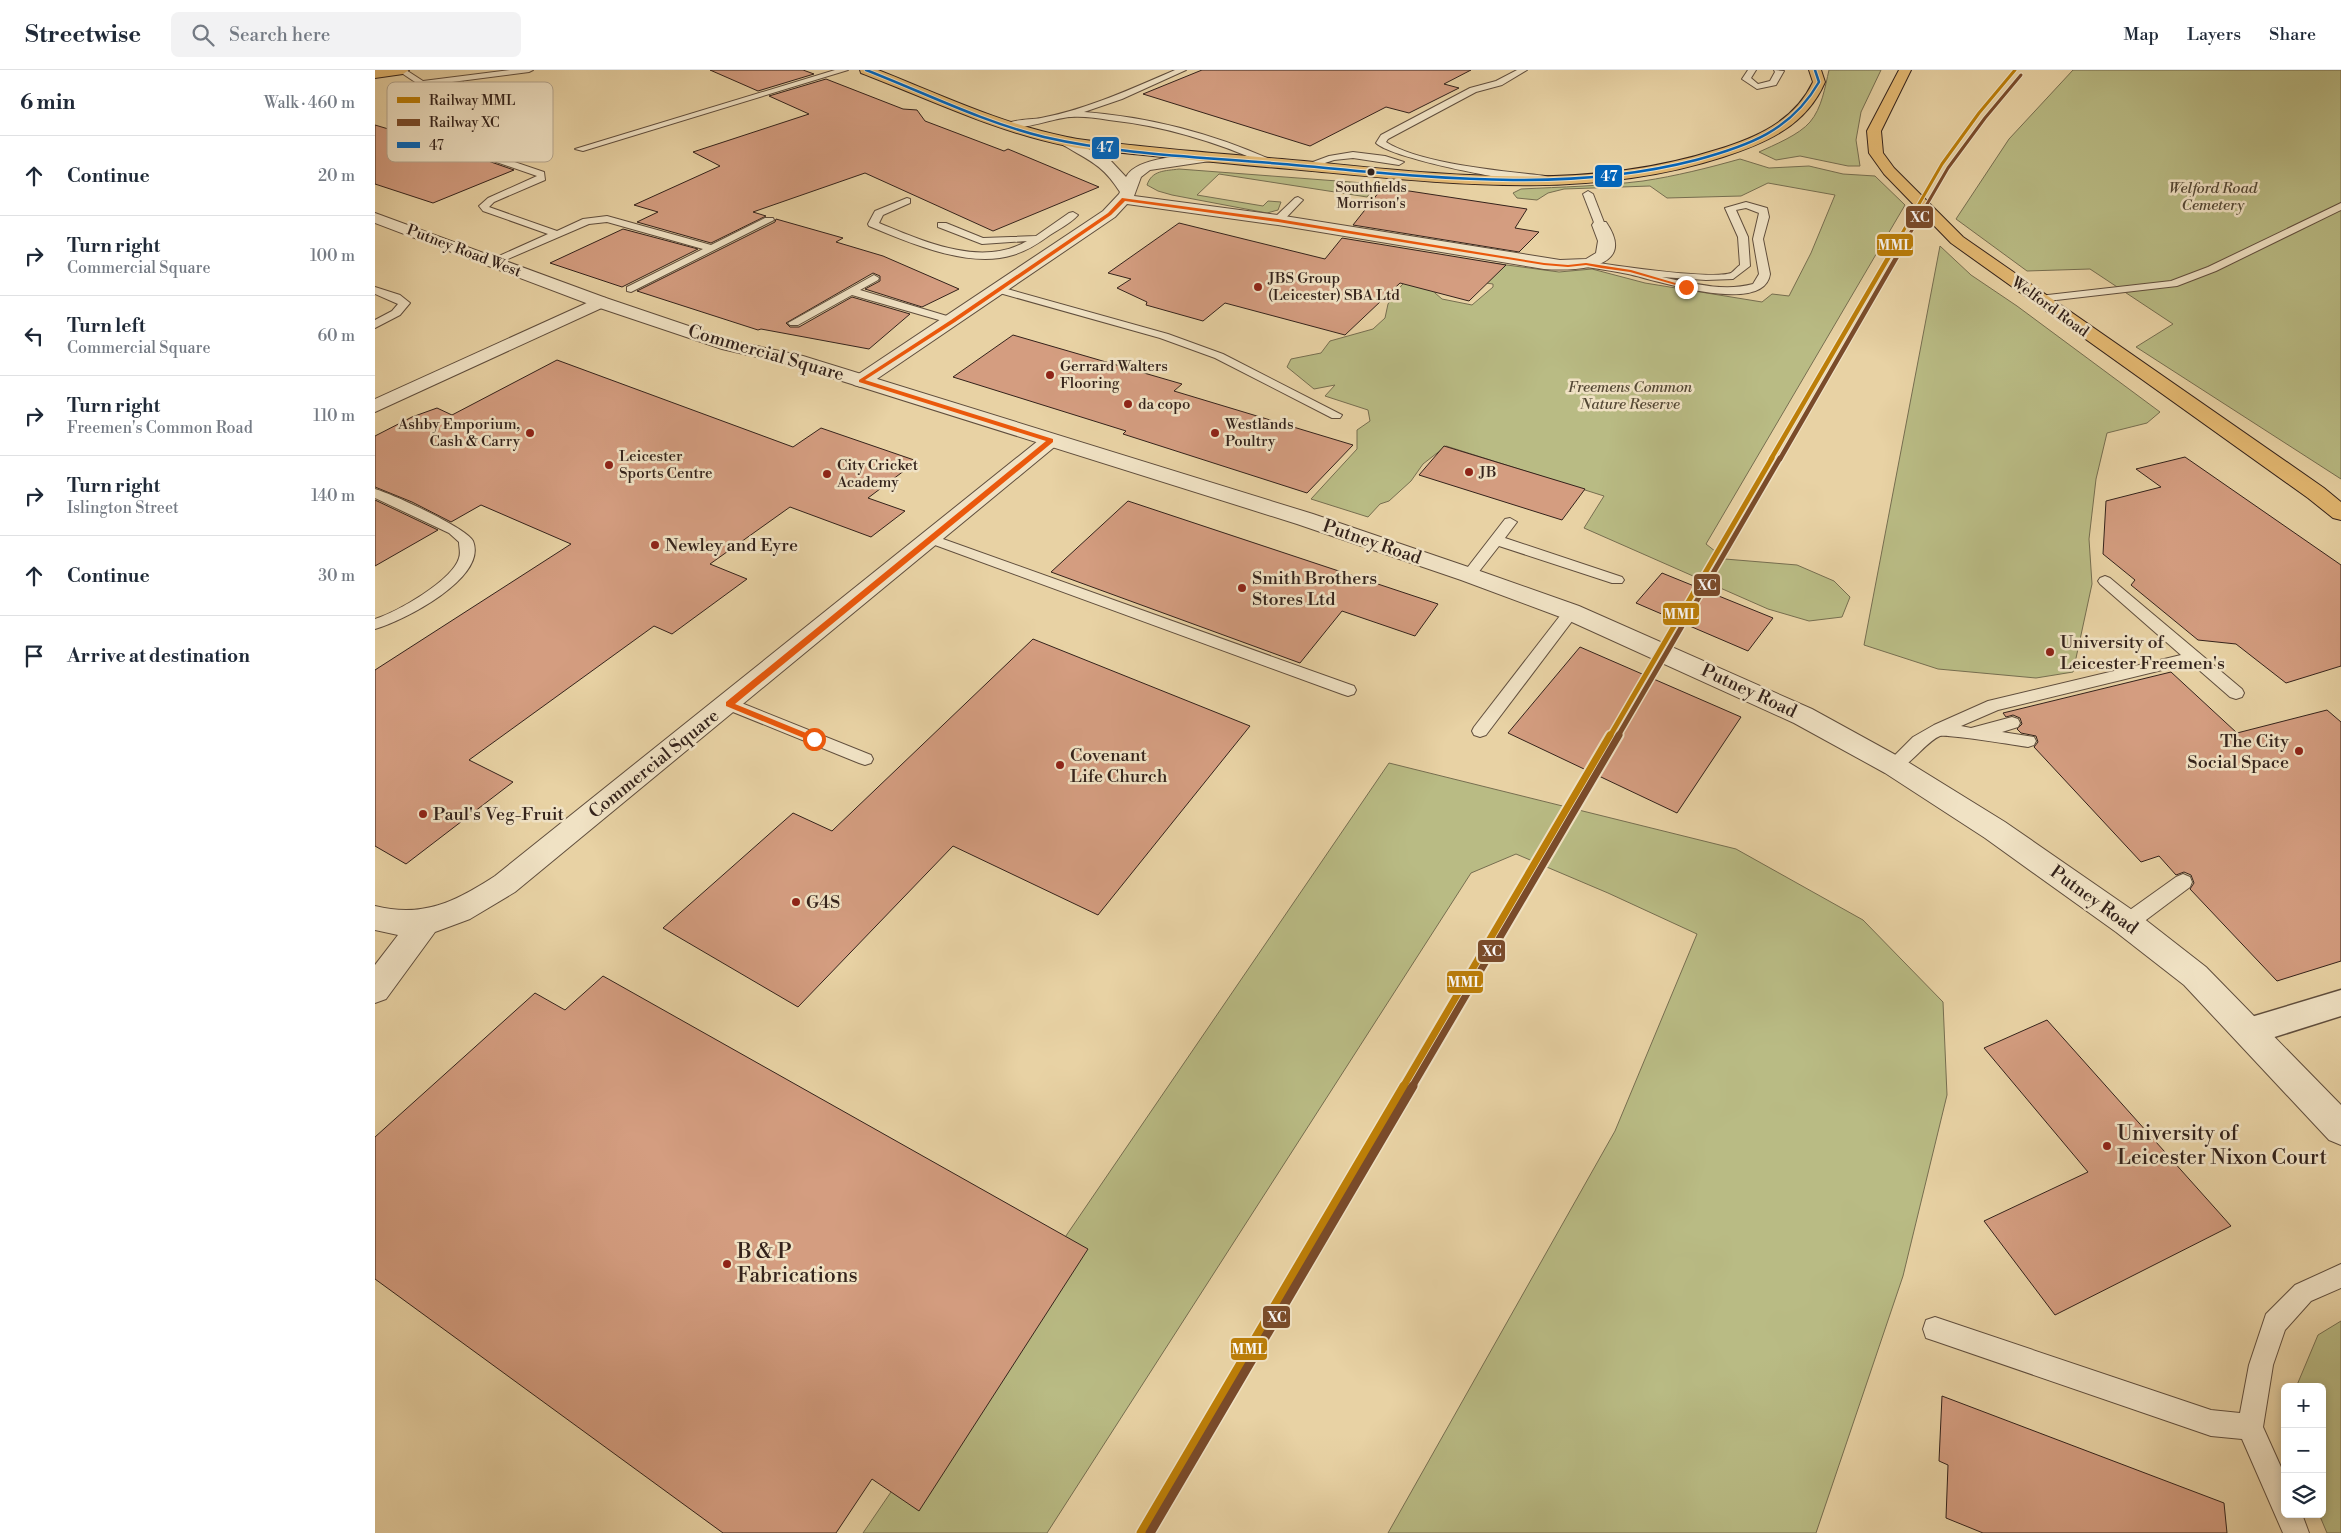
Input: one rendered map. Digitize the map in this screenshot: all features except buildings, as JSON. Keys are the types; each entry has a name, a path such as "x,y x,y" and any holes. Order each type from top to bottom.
{"main road":[{"path":"375,74 402,70"},
{"path":"375,78 402,70"},
{"path":"866,70 1036,135 1068,142 1444,179 1503,182 1571,181 1675,166 1710,158 1752,143 1783,126 1798,115 1809,102 1819,82 1815,70"},
{"name":"Welford Road","path":"1905,70 1874,131 1873,142 1876,153 1889,171 1957,240 2316,493 2341,514"},
{"name":"Welford Road","path":"2316,493 2341,505"}],"street":[{"path":"1068,142 1115,172 1125,195"},
{"path":"861,381 1000,290 1109,214 1125,195 1133,182 1134,175 1146,166 1210,157"},
{"path":"1125,195 1544,264 1568,266 1599,260 1605,253 1607,245 1600,224"},
{"name":"Putney Road West","path":"375,218 599,302"},
{"path":"379,402 599,302"},
{"name":"Commercial Square","path":"599,302 728,345 796,360 1051,440"},
{"name":"Commercial Square","path":"375,918 404,923 427,920 452,915 480,902 729,704 929,538 1051,440"},
{"name":"Putney Road","path":"1051,440 1305,519 1571,612 1794,712 1894,766 1995,830 2127,923 2195,976 2341,1129"},
{"path":"375,989 427,920"},
{"path":"2249,1031 2341,1003"}],"lane":[{"path":"402,70 418,82"},
{"path":"436,82 529,70"},
{"path":"579,149 844,70"},
{"path":"1008,125 1048,121 1071,114 1182,70"},
{"path":"1523,70 1499,83 1473,90 1384,137 1381,143 1391,151 1496,174 1571,181"},
{"path":"1752,70 1746,79 1757,87"},
{"path":"1757,87 1773,83 1778,70"},
{"path":"1752,96 1762,79"},
{"path":"1071,114 1160,124 1250,153 1271,163"},
{"path":"506,162 541,174 542,178 491,200 484,206 486,209 557,234"},
{"path":"1588,194 1600,224"},
{"path":"1278,220 1298,200"},
{"path":"907,201 879,213 873,224 898,235 967,255 1007,254 1018,250 1073,215"},
{"path":"1586,264 1631,271 1705,277 1733,276 1745,266 1743,238 1730,212 1730,208 1736,205 1755,207 1763,210 1765,214 1758,239 1764,277 1761,283 1739,289 1708,289 1665,282 1631,271"},
{"path":"2039,299 2173,284 2212,269 2341,206"},
{"path":"494,262 587,221 607,218 710,248"},
{"path":"631,289 769,220"},
{"path":"942,226 982,241 1041,236 1071,241"},
{"path":"794,323 874,278"},
{"path":"375,290 396,297 403,303 396,313 375,325"},
{"path":"1000,290 1164,336 1219,356 1336,415"},
{"path":"851,291 953,321"},
{"path":"375,493 454,530 466,541 467,557 457,573 434,592 402,613 375,624"},
{"path":"1469,575 1510,522"},
{"path":"929,538 1348,690"},
{"path":"1496,540 1617,580"},
{"path":"2105,581 2236,693"},
{"path":"1480,731 1571,612"},
{"path":"1894,766 1919,741 1940,729 1994,705 2194,657"},
{"path":"729,704 865,759"},
{"path":"1971,734 2012,723"},
{"path":"1940,729 2028,741"},
{"path":"2127,923 2183,882"},
{"path":"2281,1498 2251,1427 2261,1365 2275,1322 2303,1293 2341,1276"},
{"path":"1935,1329 2211,1422 2251,1427"},
{"path":"2290,1518 2296,1533"}],"green space":[{"path":"1829,70 1881,70 1861,112 1856,140 1860,166 1848,166 1800,156 1776,160 1759,152 1793,135 1810,122 1820,104"},
{"name":"Welford Road Cemetery","path":"2073,70 2341,70 2341,479 2136,347 2173,324 2090,269 2027,271 1956,219 2009,139"},
{"name":"Freemens Common Nature Reserve","path":"1740,159 1769,168 1809,166 1843,174 1875,176 1905,205 1706,544 1725,559 1797,565 1834,581 1850,597 1842,617 1809,621 1768,609 1584,528 1604,496 1446,446 1423,464 1411,481 1389,501 1380,504 1368,517 1311,499 1357,449 1357,430 1370,421 1368,410 1325,396 1335,385 1314,389 1287,367 1291,359 1321,353 1330,341 1373,329 1385,318 1388,304 1412,275 1434,283 1435,293 1442,299 1472,305 1493,287 1493,284 1450,278 1447,257 1559,272 1592,269 1645,283 1762,302 1772,294 1789,296 1811,253 1835,195 1768,183 1741,196 1667,198 1650,186 1564,189 1548,193 1537,200 1517,198 1513,193 1521,189 1643,181 1692,172"},
{"path":"1179,169 1377,184 1367,197 1219,174 1197,195 1263,206 1268,201 1281,202 1278,210 1267,213 1172,195 1147,185 1152,176 1156,174"},
{"path":"1940,246 1971,275 2017,306 2160,412 2147,423 2107,433 2096,479 2089,539 2092,584 2073,672 2036,678 1938,669 1864,645"},
{"path":"1389,763 1736,849 1863,920 1943,1002 1947,1095 1903,1276 1816,1533 1388,1533 1615,1131 1697,934 1608,893 1516,854 1471,873 1047,1533 863,1533"},
{"path":"2341,1321 2341,1533 2327,1533 2321,1518 2326,1518 2326,1383 2298,1383 2318,1335"}],"rail line":[{"name":"MML","path":"1141,1533 1719,550 1942,164 1979,113 2015,70"},
{"name":"XC","path":"1150,1533 1725,554 1948,168 1985,118 2021,75"}],"transit line":[{"name":"47","path":"866,70 992,121 1069,142 1181,156 1401,175 1509,180 1562,180 1615,176 1668,167 1736,148 1765,136 1801,109 1819,82 1815,70"}],"place":[{"name":"Southfields Morrison's","path":"1371,172"},
{"name":"JBS Group (Leicester) SBA Ltd","path":"1258,287"},
{"name":"Gerrard Walters Flooring","path":"1050,375"},
{"name":"da copo","path":"1128,404"},
{"name":"Ashby Emporium, Cash & Carry","path":"530,433"},
{"name":"Westlands Poultry","path":"1215,433"},
{"name":"Leicester Sports Centre","path":"609,465"},
{"name":"JB","path":"1469,472"},
{"name":"City Cricket Academy","path":"827,474"},
{"name":"Newley and Eyre","path":"655,545"},
{"name":"Smith Brothers Stores Ltd","path":"1242,588"},
{"name":"University of Leicester Freemen's","path":"2050,652"},
{"name":"The City Social Space","path":"2299,751"},
{"name":"Covenant Life Church","path":"1060,765"},
{"name":"Paul's Veg-Fruit","path":"423,814"},
{"name":"G4S","path":"796,902"},
{"name":"University of Leicester Nixon Court","path":"2107,1146"},
{"name":"B & P Fabrications","path":"727,1264"}],"route":[{"path":"814,739 729,704 929,538 1051,440 861,381 953,321 1109,214 1124,199 1278,220 1544,264 1601,266 1631,271 1686,287"}]}
